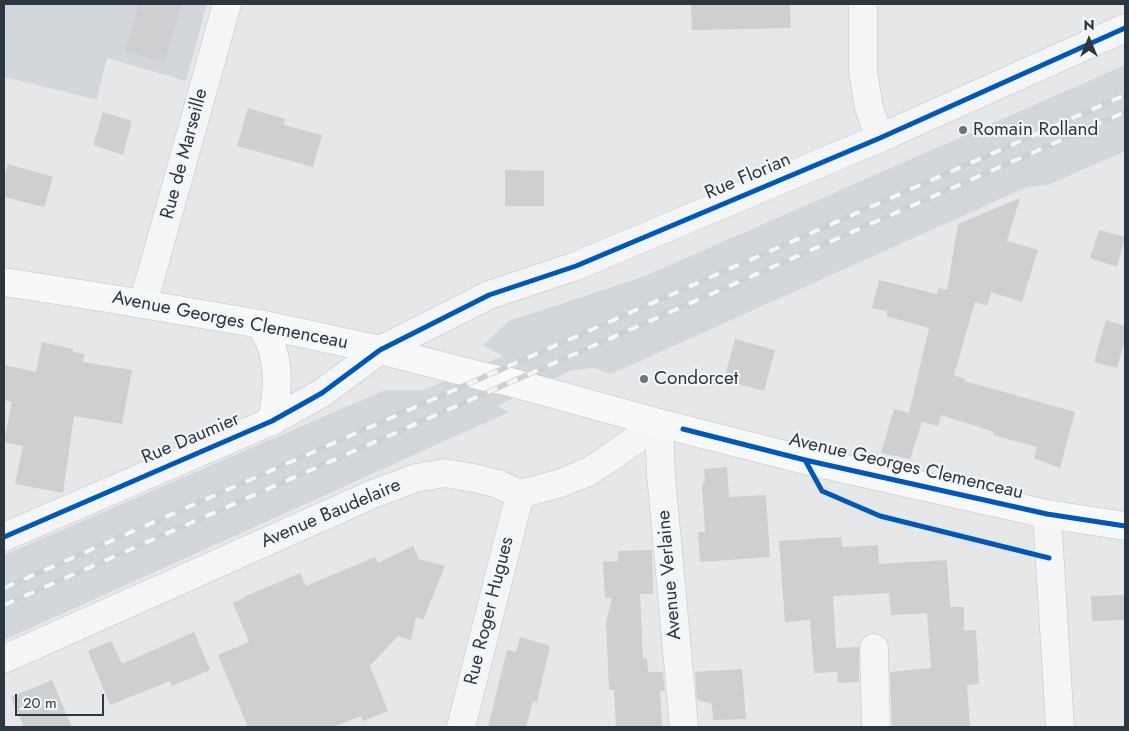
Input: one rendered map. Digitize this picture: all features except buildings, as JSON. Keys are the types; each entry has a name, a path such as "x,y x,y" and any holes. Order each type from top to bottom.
{"main road":[{"name":"Avenue Georges Clemenceau","path":"4,282 260,324 380,350 510,382 805,460 1047,514 1125,526"},
{"path":"260,324 267,334 274,352 277,398 272,420"}],"street":[{"name":"Rue de Marseille","path":"143,304 227,4"},
{"path":"863,4 863,72 869,108 880,138"},
{"name":"Rue Florian","path":"380,350 489,295 576,266 880,138 1125,28"},
{"name":"Rue Daumier","path":"4,537 272,420 322,392 380,350"},
{"path":"520,494 558,484 588,472 658,422"},
{"name":"Avenue Verlaine","path":"658,422 684,727"},
{"name":"Avenue Baudelaire","path":"4,659 373,494 416,478 445,473 498,484 520,494"},
{"name":"Rue Roger Hugues","path":"461,727 520,494"},
{"path":"1047,514 1060,727"},
{"path":"874,648 876,727"}],"shaded area":[{"path":"4,4 207,4 186,81 107,58 97,100 4,77"},
{"path":"1125,65 1125,151 1048,185 1027,187 611,374 594,368 572,370 497,406 509,412 4,640 4,555 385,390 424,390 503,356 483,345 509,321 645,276"}],"railway":[{"path":"4,588 1125,95"},
{"path":"4,605 1125,112"}],"cycle path":[{"path":"4,537 272,421 322,393 380,350 489,295 576,266 880,138 1125,28"},
{"path":"683,429 805,460 1047,514 1125,526"},
{"path":"805,460 822,491 880,516 1049,558"}],"place":[{"name":"Romain Rolland","path":"963,130"},
{"name":"Condorcet","path":"644,379"}]}
